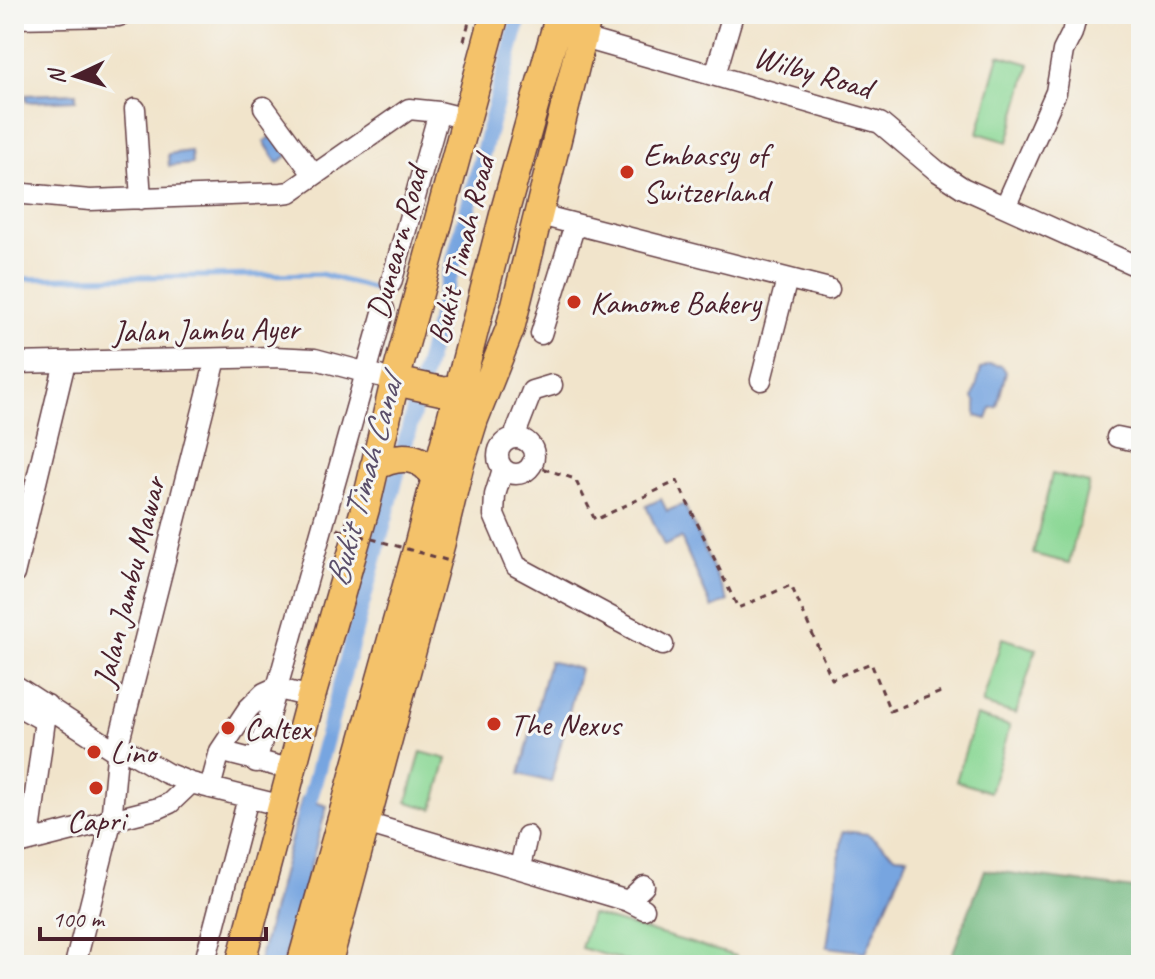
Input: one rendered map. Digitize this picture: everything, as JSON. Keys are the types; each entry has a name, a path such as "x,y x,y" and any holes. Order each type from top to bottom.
{"highway":[{"name":"Dunearn Road","path":"240,965 495,14"},
{"name":"Bukit Timah Road","path":"301,965 363,786 448,472 460,387 560,14"},
{"path":"374,467 391,457 416,460 431,469 448,472 474,419 510,329 586,26"},
{"path":"506,207 542,203"},
{"path":"395,381 446,392 460,387"},
{"path":"327,965 366,823 363,786"}],"street":[{"path":"14,18 124,14"},
{"path":"715,75 733,14"},
{"path":"1006,205 1056,92 1063,51 1077,14"},
{"name":"Wilby Road","path":"586,26 715,75 880,123 963,188 1141,268"},
{"path":"264,107 313,174"},
{"path":"135,109 141,199"},
{"path":"14,193 90,200 290,192 409,109 467,119"},
{"path":"391,283 439,112"},
{"path":"542,203 575,224 829,289"},
{"path":"541,334 575,224"},
{"path":"761,380 787,279"},
{"name":"Dunearn Road","path":"256,762 384,309"},
{"name":"Jalan Jambu Ayer","path":"14,363 273,357 315,359 395,381"},
{"name":"Jalan Jambu Mawar","path":"75,965 111,822 118,748 216,359"},
{"path":"14,574 65,362"},
{"path":"552,385 532,391 510,439 498,454 501,466 494,515 516,566 663,645"},
{"path":"448,472 471,462 501,466 511,474 518,474 532,465 534,457 529,442 482,432 477,429 474,419"},
{"path":"1117,437 1141,442"},
{"path":"14,685 46,713"},
{"path":"46,713 22,842 159,808 201,785 220,751 264,693 275,688 311,697"},
{"path":"14,704 46,713 166,773 283,806"},
{"path":"220,751 293,770"},
{"path":"204,965 248,798"},
{"path":"366,823 520,867 636,905 644,886"},
{"path":"520,867 527,836"}],"path":[{"path":"532,465 575,479 595,520 677,481 738,608 791,585 832,679 871,663 890,711 944,691"},
{"path":"337,529 453,562"}],"green space":[{"path":"999,55 1030,64 1008,142 978,133"},
{"path":"1052,474 1089,483 1069,563 1033,554"},
{"path":"1002,638 1036,649 1016,714 982,704"},
{"path":"976,716 1010,726 990,792 956,781"},
{"path":"421,752 447,759 433,809 407,802"},
{"path":"985,870 1141,890 1141,965 948,965"},
{"path":"591,914 736,956 734,965 640,965 581,948"}],"water":[{"path":"76,93 76,100 27,102 26,95"},
{"path":"274,135 288,155 278,163 264,142"},
{"path":"191,151 192,164 169,166 168,154"},
{"path":"989,364 1002,366 1006,372 997,407 991,408 987,419 976,416 973,398 981,369"},
{"path":"661,499 667,511 684,504 728,601 712,608 681,538 664,546 646,506"},
{"path":"549,661 580,669 551,782 520,774"},
{"path":"302,798 327,806 283,965 258,965"},
{"path":"843,831 868,834 896,856 908,857 866,952 827,947"}],"waterway":[{"name":"Bukit Timah Canal","path":"304,821 520,14"},
{"path":"14,279 321,274 385,292"}],"place":[{"name":"Embassy of Switzerland","path":"627,172"},
{"name":"Kamome Bakery","path":"574,302"},
{"name":"The Nexus","path":"494,724"},
{"name":"Caltex","path":"228,728"},
{"name":"Lino","path":"94,752"},
{"name":"Capri","path":"96,788"}]}
